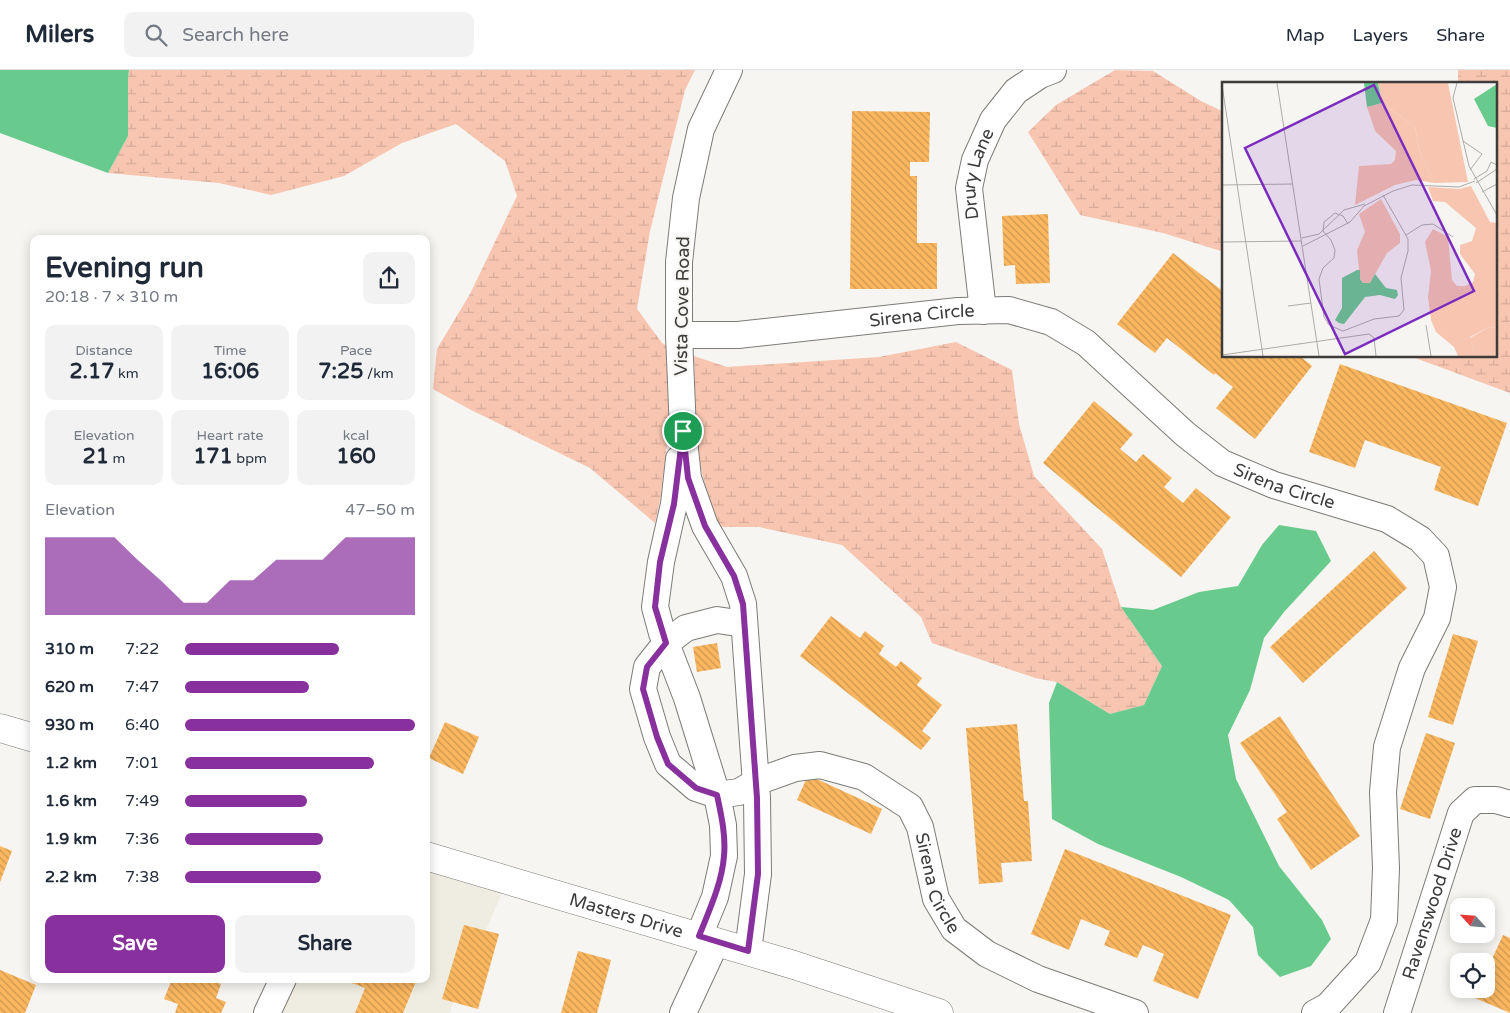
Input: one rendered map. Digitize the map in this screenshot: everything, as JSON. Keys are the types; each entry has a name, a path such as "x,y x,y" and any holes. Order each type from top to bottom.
{"street":[{"name":"Vista Cove Road","path":"729,70 701,128 686,198 679,262 679,335 683,431 688,478 705,526 734,576 743,604 756,782 758,874 748,951"},
{"name":"Drury Lane","path":"983,311 969,188 975,160 993,120 1016,91 1040,75 1053,70"},
{"name":"Sirena Circle","path":"679,335 738,335 958,311 1008,310 1051,322 1086,343 1186,434 1222,463 1274,485 1387,519 1420,539 1436,556 1443,587 1437,618 1412,668 1387,747 1383,792 1386,868 1384,920 1368,962 1328,1006 1316,1013"},
{"name":"Vista Cove Road","path":"683,431 674,504 660,562 655,607 666,643 687,698 717,795 723,825 724,856 707,939 683,1013"},
{"path":"717,795 696,788 668,764 657,737 643,689 647,667 666,643 686,628 717,620 744,624"},
{"path":"0,728 30,737"},
{"name":"Sirena Circle","path":"717,795 739,792 756,782 795,768 820,765 864,777 910,807 920,827 936,899 954,929 988,954 1038,978 1135,1013"},
{"name":"Ravenswood Drive","path":"1397,1013 1461,813 1475,800 1496,800 1510,804"},
{"name":"Masters Drive","path":"430,857 748,951 938,1013"},
{"path":"267,1013 280,983"}],"shaded area":[{"path":"0,70 129,70 128,136 108,173 0,133"},
{"path":"1279,525 1316,531 1331,561 1284,612 1264,638 1250,690 1228,735 1236,779 1279,866 1322,920 1331,939 1311,966 1280,977 1258,955 1253,927 1229,900 1181,877 1098,844 1052,819 1049,703 1057,682 1110,714 1144,705 1162,666 1121,607 1153,610 1199,592 1238,586 1262,545"},
{"path":"430,870 503,891 449,1013 281,1013 295,983 430,983"}],"green space":[{"path":"129,70 695,70 685,90 650,231 637,309 662,343 666,345 669,429 660,500 655,523 590,468 469,409 433,389 437,349 470,294 517,196 505,161 456,124 402,143 344,176 271,195 219,183 108,173 128,136"},
{"path":"1115,70 1153,71 1201,101 1222,111 1222,251 1163,233 1080,215 1028,132 1056,105"},
{"path":"1458,70 1510,70 1510,393 1415,358 1498,358 1498,82 1458,82"},
{"path":"956,342 1012,370 1019,424 1034,476 1102,549 1121,607 1162,666 1144,705 1110,714 1057,682 1035,678 932,643 921,617 842,545 759,527 720,527 702,473 697,447 698,421 696,420 694,356 727,367 879,357"}],"building":[{"path":"852,111 930,112 929,162 910,162 910,176 917,176 917,243 937,243 937,289 850,289"},
{"path":"1048,214 1050,283 1016,284 1015,265 1004,266 1002,216"},
{"path":"1173,253 1222,290 1222,358 1302,358 1312,366 1255,439 1216,408 1233,387 1215,373 1214,375 1167,338 1155,353 1117,324"},
{"path":"1340,364 1507,423 1478,506 1434,490 1441,467 1365,440 1355,468 1309,452"},
{"path":"1094,401 1133,434 1120,449 1136,462 1143,454 1172,478 1164,487 1183,503 1196,488 1231,517 1181,577 1043,463"},
{"path":"1374,551 1407,588 1303,683 1270,647"},
{"path":"831,616 860,638 865,631 884,646 879,654 896,667 901,661 922,678 917,685 942,705 922,731 931,738 921,750 800,656"},
{"path":"1453,634 1478,641 1453,725 1428,717"},
{"path":"717,643 721,668 697,672 693,647"},
{"path":"1280,716 1360,836 1311,870 1277,819 1287,812 1240,743"},
{"path":"445,722 479,737 463,774 430,758"},
{"path":"1017,724 1024,801 1028,801 1032,861 1001,863 1003,882 979,884 966,728"},
{"path":"1426,733 1455,743 1430,819 1400,809"},
{"path":"808,775 882,809 871,834 797,800"},
{"path":"0,846 12,851 0,882"},
{"path":"1065,849 1231,915 1198,999 1153,981 1164,954 1143,945 1137,958 1104,945 1110,931 1081,919 1069,950 1031,934"},
{"path":"464,925 499,934 478,1009 442,999"},
{"path":"1503,935 1510,938 1510,1013 1475,998 1495,998 1495,953"},
{"path":"578,951 611,960 597,1013 561,1013"},
{"path":"0,970 36,985 25,1013 0,1013"},
{"path":"170,983 218,983 221,984 216,998 226,1002 221,1013 175,1013 178,1004 164,999"},
{"path":"352,983 415,983 403,1013 355,1013 365,988"}],"route":[{"path":"683,431 688,478 705,526 734,576 743,604 757,798 758,874 748,951 699,936 715,897 724,856 723,825 717,795 696,788 668,764 657,737 643,689 647,667 666,643 655,607 660,562 674,504 683,431"}]}
